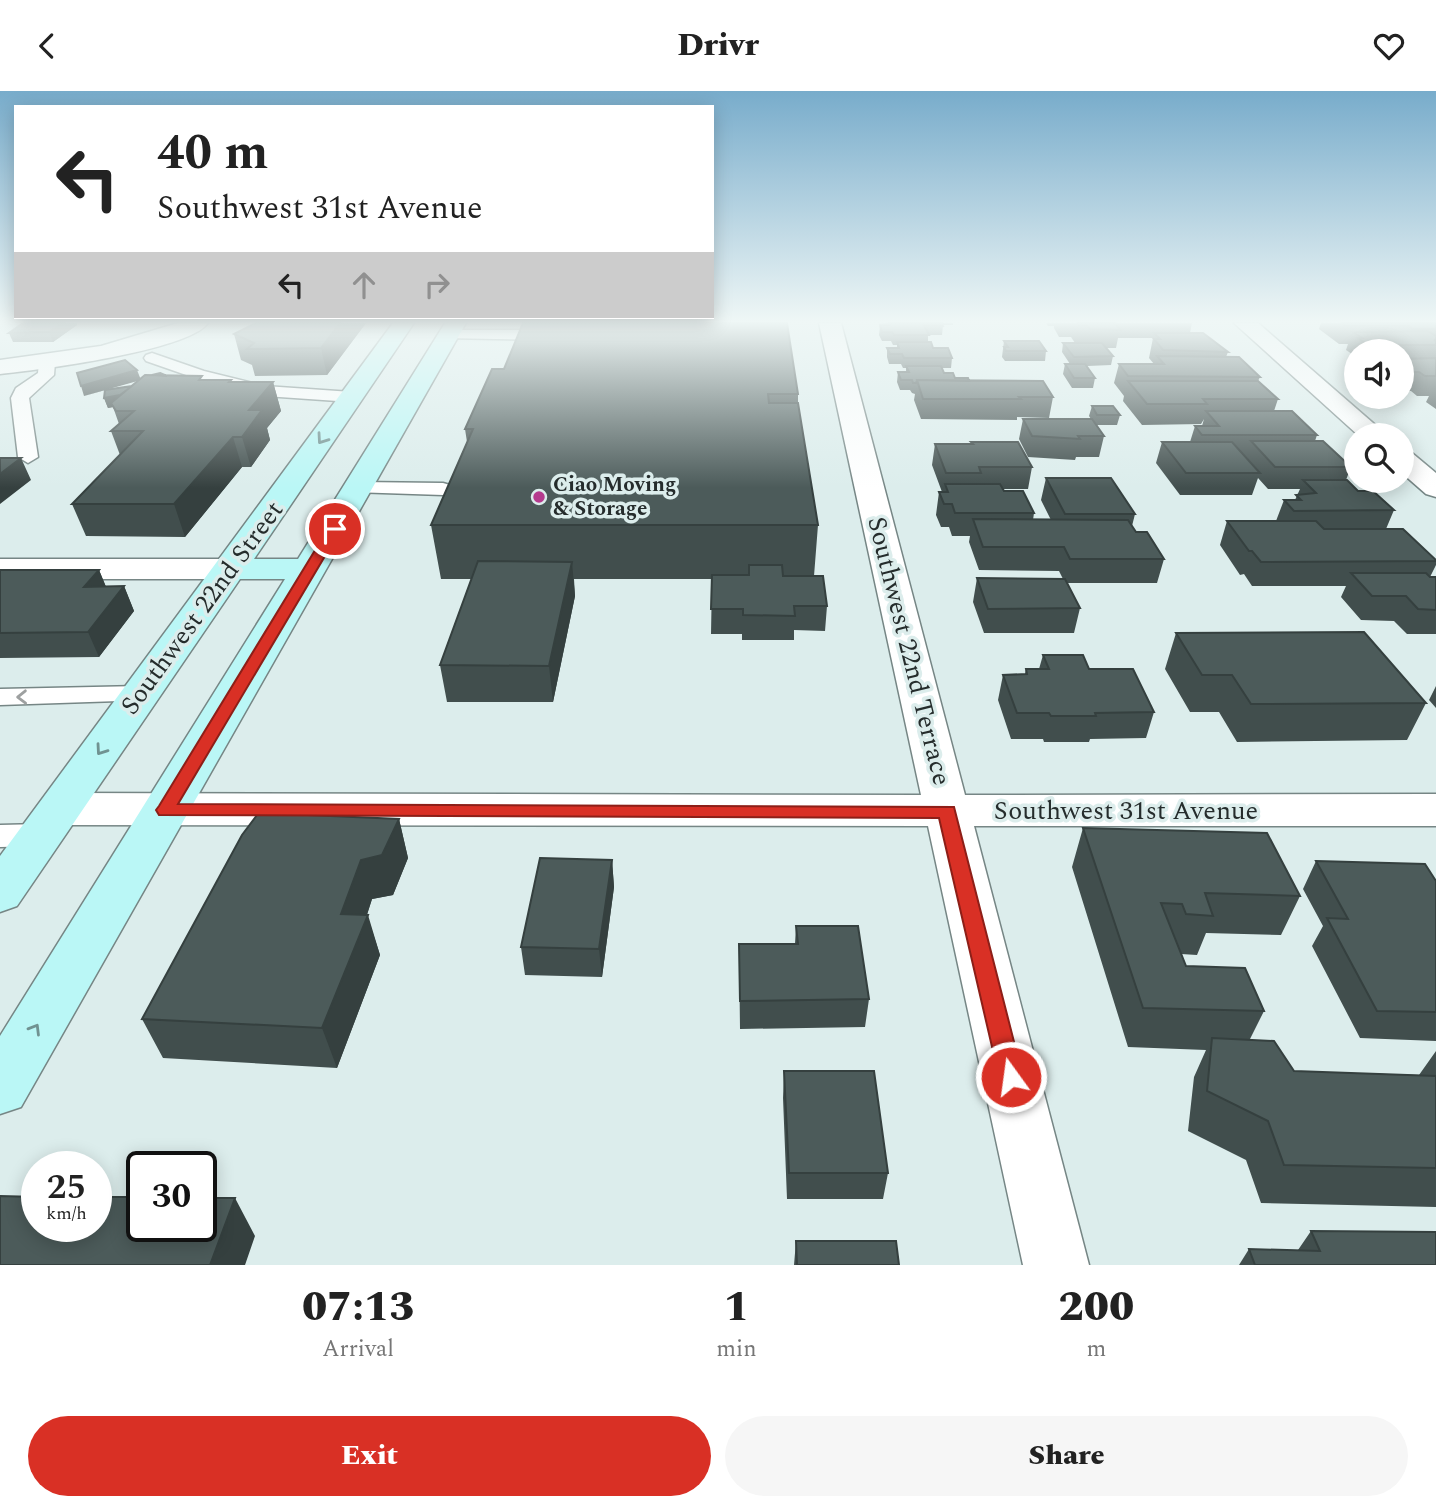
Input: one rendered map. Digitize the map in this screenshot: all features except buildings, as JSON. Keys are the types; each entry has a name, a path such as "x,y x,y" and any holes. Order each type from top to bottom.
{"main road":[{"name":"Southwest 22nd Street","path":"0,893 34,827 140,694 366,378"},
{"path":"0,1088 424,378"},
{"path":"229,569 311,569"}],"street":[{"name":"Southwest 22nd Terrace","path":"843,378 1056,1265"},
{"path":"1308,378 1360,423"},
{"path":"1414,469 1436,488"},
{"path":"0,569 229,569"},
{"name":"Southwest 31st Avenue","path":"34,827 165,810 1436,810"}],"lane":[{"path":"28,457 20,398 22,392 42,378"},
{"path":"213,378 265,391 352,397"},
{"path":"359,488 443,488"},
{"path":"0,697 140,694"}],"place":[{"name":"Ciao Moving & Storage","path":"539,497"}],"route":[{"path":"335,529 165,810 947,811 1011,1077"}]}
